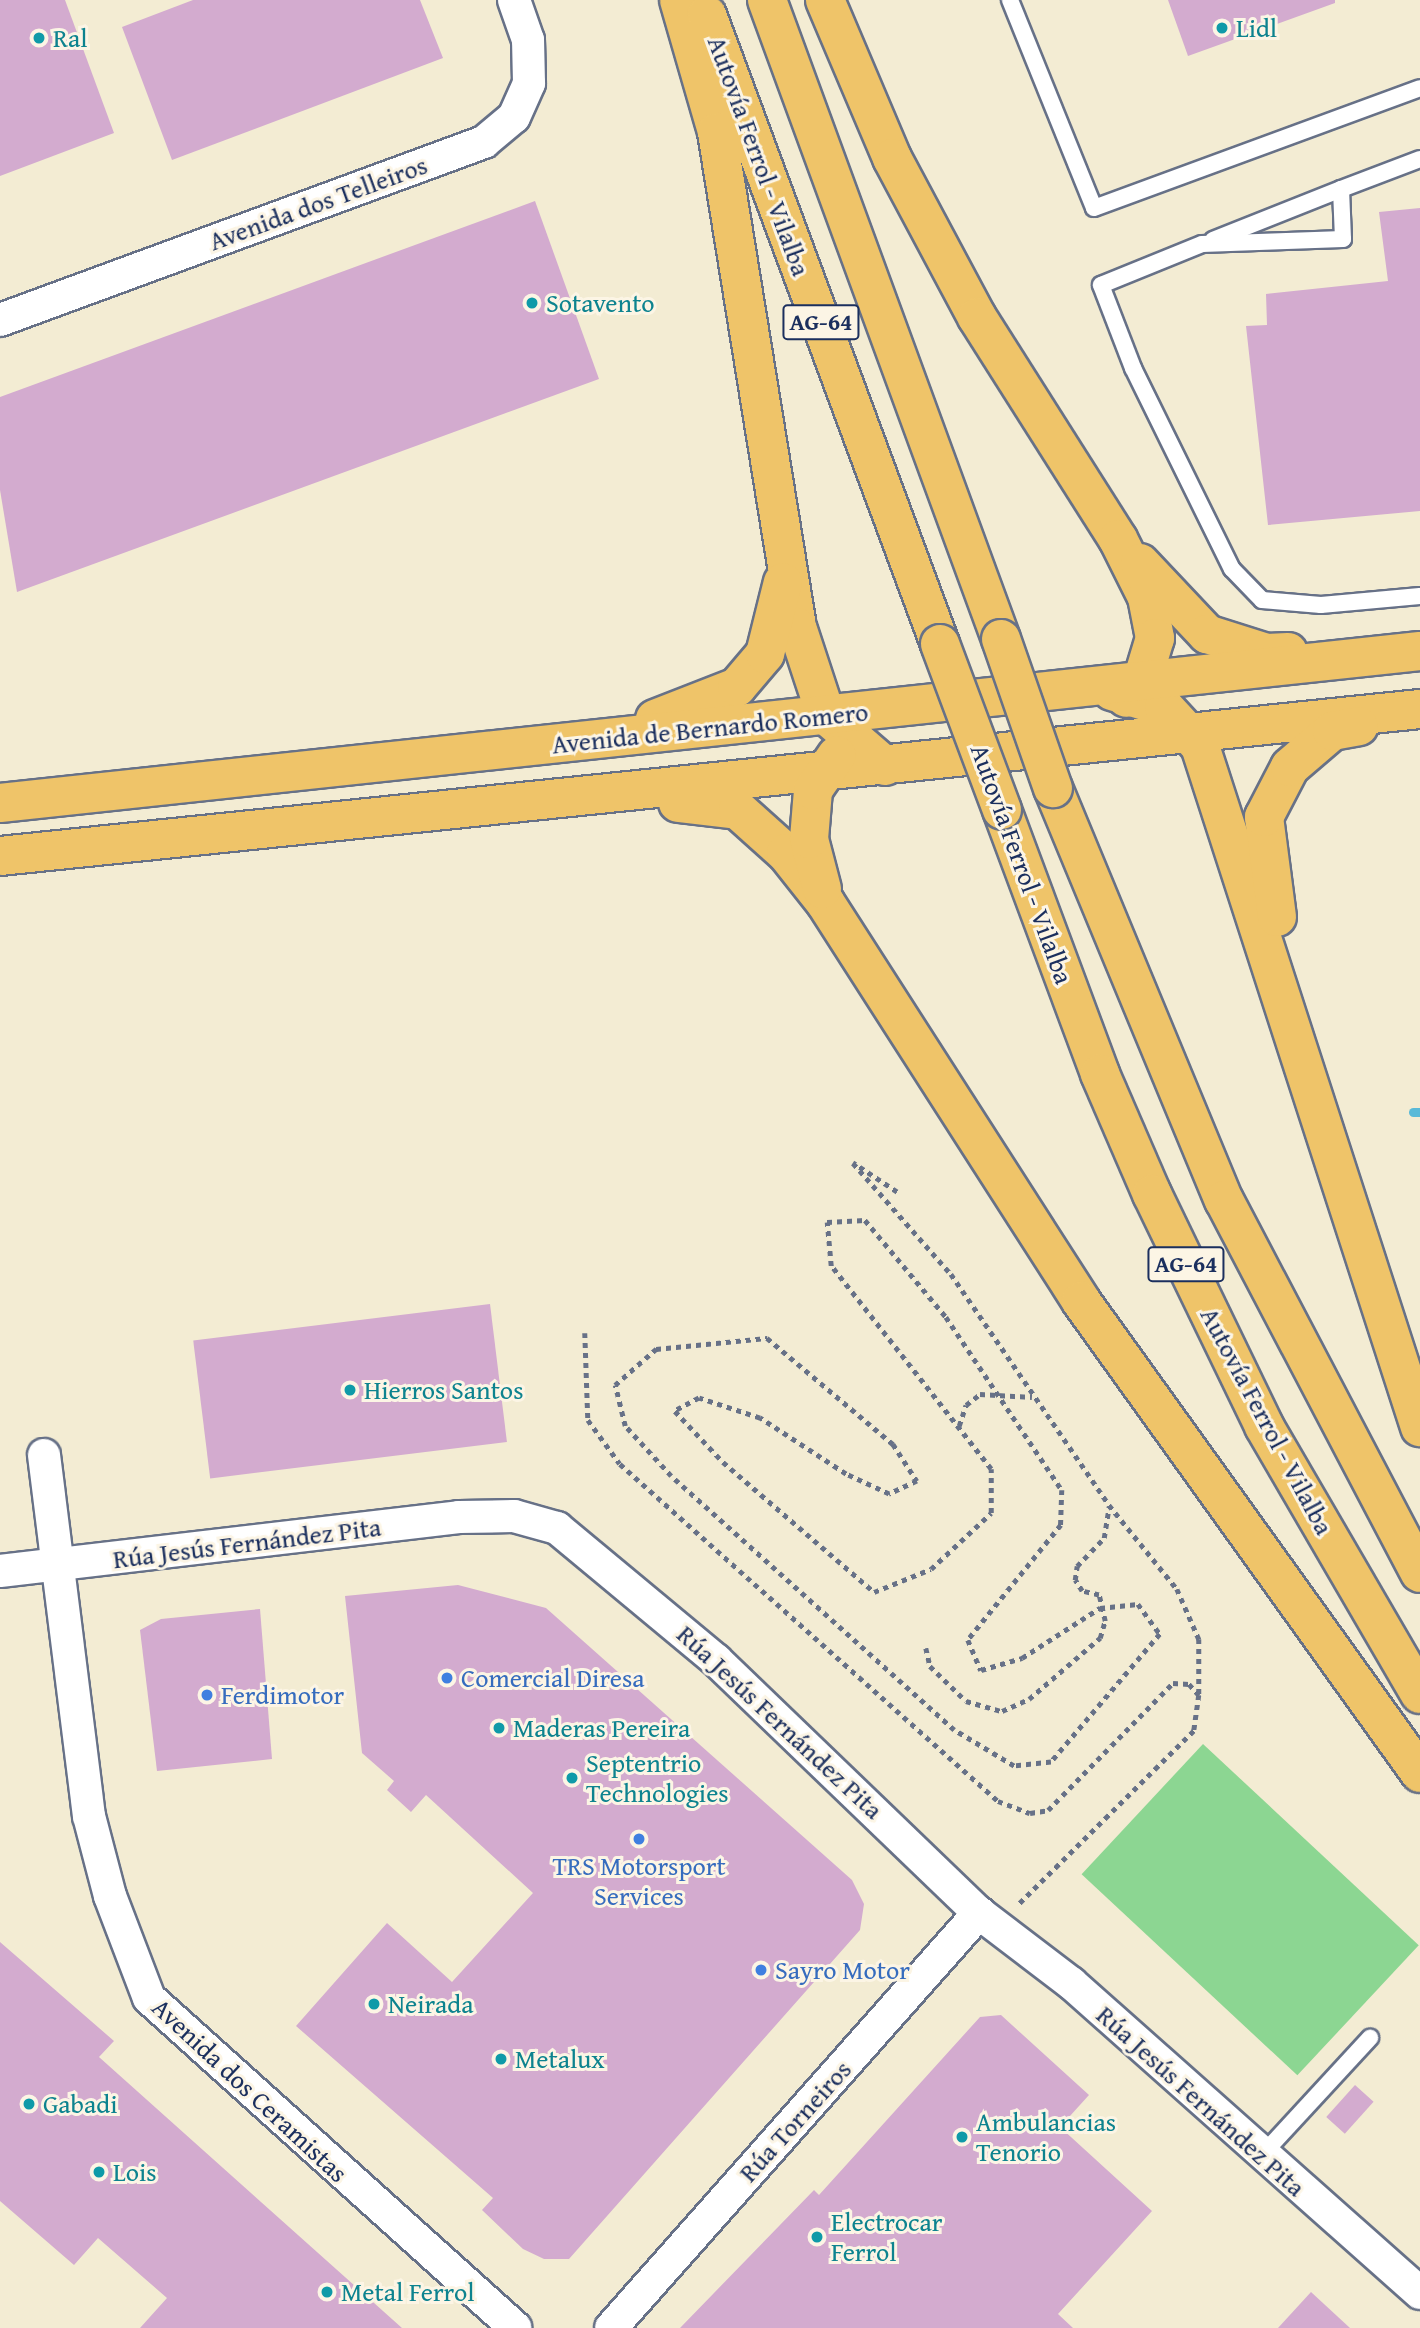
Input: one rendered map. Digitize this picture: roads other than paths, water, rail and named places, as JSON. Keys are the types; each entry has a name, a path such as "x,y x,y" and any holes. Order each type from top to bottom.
{"highway":[{"path":"679,0 717,132 785,570 838,727 885,765"},
{"name":"Autovía Ferrol - Vilalba","path":"702,0 1100,1074 1152,1194 1264,1426 1420,1694"},
{"name":"Autovía Ferrol - Vilalba","path":"766,0 1001,639 1053,788 1224,1200 1420,1573"},
{"path":"825,0 892,158 977,317 1118,539 1147,597 1155,638 1135,688 1095,743"},
{"path":"1118,539 1207,634 1267,653 1420,649"},
{"path":"554,745 683,711 737,687 765,654 785,570"},
{"name":"Avenida de Bernardo Romero","path":"0,800 554,745 838,727 878,709 1091,687 1135,688 1420,649"},
{"path":"1135,688 1164,707 1191,733 1200,746 1334,1176 1420,1427"},
{"path":"0,856 1420,711"},
{"path":"1334,1176 1266,870 1264,817 1290,767 1332,731 1420,711"},
{"path":"825,902 809,839 813,790 825,772 838,727"},
{"path":"560,800 658,800 738,810 786,853 825,902 1081,1301 1420,1773"}],"street":[{"name":"Avenida dos Telleiros","path":"0,320 484,142 514,117 528,83 527,40 514,0"},
{"name":"Avenida dos Ceramistas","path":"44,1455 54,1567 89,1816 110,1896 149,1998 515,2328"},
{"name":"Rúa Jesús Fernández Pita","path":"0,1572 459,1517 514,1516 557,1528 716,1660 988,1920 1070,1983 1261,2156 1420,2293"},
{"name":"Rúa Torneiros","path":"611,2328 988,1920"}],"lane":[{"path":"1010,0 1094,208 1420,88"},
{"path":"1420,159 1101,285 1133,368 1232,569 1262,600 1321,605 1420,596"},
{"path":"1202,244 1343,239 1341,189"},
{"path":"1261,2156 1370,2038"}],"waterway":[{"path":"1413,1112 1420,1112"}],"place":[{"name":"Lidl","path":"1222,28"},
{"name":"Ral","path":"39,38"},
{"name":"Sotavento","path":"532,303"},
{"name":"Hierros Santos","path":"350,1390"},
{"name":"Comercial Diresa","path":"447,1678"},
{"name":"Ferdimotor","path":"207,1695"},
{"name":"Maderas Pereira","path":"499,1728"},
{"name":"Septentrio Technologies","path":"572,1778"},
{"name":"TRS Motorsport Services","path":"639,1839"},
{"name":"Sayro Motor","path":"761,1970"},
{"name":"Neirada","path":"374,2004"},
{"name":"Metalux","path":"501,2059"},
{"name":"Gabadi","path":"29,2104"},
{"name":"Ambulancias Tenorio","path":"962,2137"},
{"name":"Lois","path":"99,2172"},
{"name":"Electrocar Ferrol","path":"817,2237"},
{"name":"Metal Ferrol","path":"327,2292"}]}
